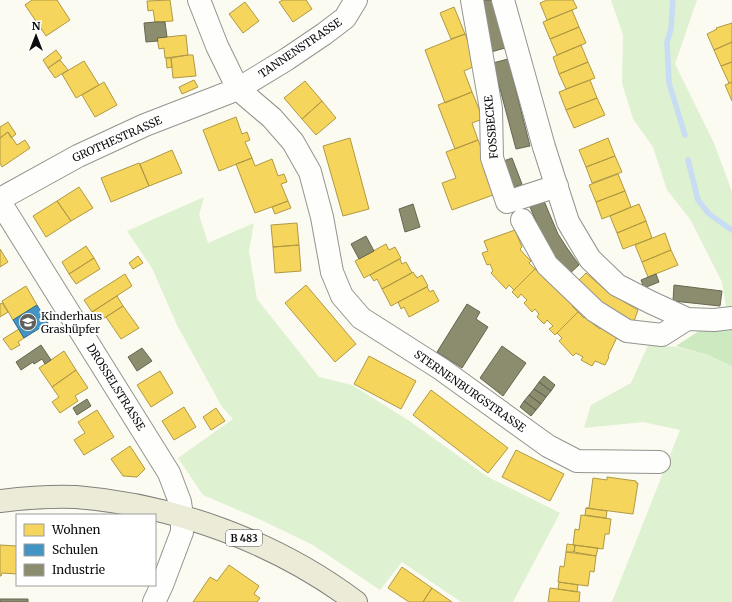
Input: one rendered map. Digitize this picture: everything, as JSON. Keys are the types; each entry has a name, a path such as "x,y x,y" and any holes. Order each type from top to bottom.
{"main road":[{"name":"B 483","path":"0,501 49,497 75,497 134,506 182,516 252,542 327,582 356,602"}],"street":[{"name":"STERNENBURGSTRASSE","path":"199,0 217,46 238,89 272,118 293,142 310,172 322,217 332,272 342,296 360,318 441,368 548,446 577,461 659,462"},
{"name":"TANNENSTRASSE","path":"238,89 287,59 345,18 356,0"},
{"name":"FOSSBECKE","path":"472,0 492,109 492,158 507,202 557,186"},
{"path":"503,0 544,147 568,222 590,259 618,285 650,302 688,319 714,320 732,318"},
{"name":"GROTHESTRASSE","path":"0,200 78,156 145,125 238,89"},
{"name":"DROSSELSTRASSE","path":"0,200 169,473 180,502 182,532 154,602"},
{"path":"522,220 547,266 595,311 627,331 662,335 688,319"}],"green space":[{"path":"611,0 697,0 675,64 714,143 732,192 732,306 726,307 722,282 690,219 667,190 653,147 633,119 622,83 623,35"},
{"path":"204,197 199,215 208,243 254,223 249,251 257,299 319,377 352,385 408,420 488,477 560,513 513,602 461,602 402,562 380,590 313,545 261,520 203,495 178,458 233,419 222,407 177,325 152,268 127,231"},
{"path":"732,330 732,366 708,355 676,346 699,331"},
{"path":"648,345 677,347 708,355 732,366 732,602 612,602 680,430 643,422 584,428 591,405 631,383"}],"building: Wohnen":[{"path":"32,0 57,0 70,20 46,36 25,5"},
{"path":"170,0 173,21 155,22 153,10 148,11 147,1"},
{"path":"283,0 306,0 312,9 293,22 279,2"},
{"path":"547,0 573,0 577,8 547,20 540,3"},
{"path":"245,2 259,21 243,33 229,14"},
{"path":"454,7 465,34 451,39 440,13"},
{"path":"572,10 579,27 550,39 543,22"},
{"path":"732,23 732,42 714,50 707,34 717,29 716,28"},
{"path":"579,27 586,43 557,55 550,39"},
{"path":"465,34 475,59 471,61 473,67 464,71 472,92 445,103 425,50"},
{"path":"186,35 188,55 165,58 164,48 159,49 157,38"},
{"path":"732,42 732,62 721,66 714,50"},
{"path":"581,45 588,62 559,74 553,57"},
{"path":"56,50 62,58 48,68 43,60"},
{"path":"193,55 196,76 173,78 171,58"},
{"path":"166,58 171,58 172,67 167,68"},
{"path":"60,60 68,70 55,78 48,68"},
{"path":"84,61 99,85 76,98 62,74"},
{"path":"588,62 595,78 566,89 559,74"},
{"path":"732,62 732,82 729,83 721,66"},
{"path":"194,80 198,87 182,94 179,87"},
{"path":"590,80 597,98 566,110 559,92"},
{"path":"305,81 322,101 302,119 284,98"},
{"path":"104,82 117,105 95,117 82,95"},
{"path":"732,82 732,101 725,85"},
{"path":"472,92 483,119 472,123 478,140 455,149 438,105"},
{"path":"597,98 605,115 574,128 566,110"},
{"path":"322,101 336,118 316,135 302,119"},
{"path":"236,117 242,134 247,132 250,140 245,142 252,158 219,171 203,130"},
{"path":"8,122 16,134 11,138 8,132 0,138 0,127"},
{"path":"8,132 17,145 25,140 30,148 2,167 0,163 0,138"},
{"path":"350,138 369,209 343,216 323,146"},
{"path":"608,138 615,156 586,167 579,150"},
{"path":"478,140 489,168 484,170 493,195 452,210 442,183 456,178 446,152"},
{"path":"172,150 182,173 149,186 140,164"},
{"path":"615,156 622,172 592,183 586,167"},
{"path":"252,158 255,166 272,159 278,176 284,174 287,182 281,184 288,201 255,213 236,164"},
{"path":"139,163 149,186 111,202 101,178"},
{"path":"618,174 625,191 596,202 589,185"},
{"path":"79,187 93,208 71,221 57,201"},
{"path":"625,191 631,207 602,219 596,202"},
{"path":"57,201 71,221 46,237 33,216"},
{"path":"288,201 291,208 275,214 272,207"},
{"path":"639,204 646,221 617,233 610,216"},
{"path":"646,221 652,238 623,249 617,233"},
{"path":"297,223 299,245 273,247 271,225"},
{"path":"515,230 522,247 520,249 531,261 529,263 535,269 514,290 509,285 506,289 491,273 493,271 490,264 487,265 482,253 488,251 484,241"},
{"path":"665,233 671,250 642,262 635,245"},
{"path":"386,244 389,250 395,247 401,258 364,278 355,261"},
{"path":"299,245 301,271 275,273 273,247"},
{"path":"86,246 94,258 69,274 62,262"},
{"path":"0,249 8,262 0,267"},
{"path":"671,250 678,265 648,277 642,262"},
{"path":"138,256 143,263 133,269 129,263"},
{"path":"94,258 100,269 76,284 69,274"},
{"path":"400,259 402,264 406,262 412,273 382,289 377,279 374,281 370,275"},
{"path":"535,269 541,275 543,273 574,304 572,306 578,312 555,335 549,329 553,326 547,320 544,324 537,317 539,314 535,309 532,312 524,303 527,300 521,294 518,298 512,292"},
{"path":"413,272 417,278 422,275 428,286 391,306 382,289"},
{"path":"586,273 608,292 638,310 633,324 588,295 575,284"},
{"path":"125,274 132,286 92,312 84,300"},
{"path":"306,285 356,344 335,362 285,303"},
{"path":"26,286 37,305 13,320 2,301"},
{"path":"427,287 430,292 433,290 439,301 409,317 404,307 401,309 398,302"},
{"path":"117,296 123,306 98,322 92,312"},
{"path":"2,303 8,312 0,317 0,304"},
{"path":"123,306 139,328 121,339 106,317"},
{"path":"578,312 584,318 586,316 600,329 601,326 618,335 605,365 595,361 592,366 581,360 583,357 576,353 573,356 559,341 562,338 557,333"},
{"path":"19,329 24,338 18,342 20,345 11,350 3,339"},
{"path":"64,351 76,370 52,387 39,368"},
{"path":"369,356 416,381 401,409 354,384"},
{"path":"76,370 88,388 75,396 78,401 60,413 52,402 59,397 52,387"},
{"path":"160,371 173,393 151,407 137,385"},
{"path":"431,390 508,448 488,473 413,415"},
{"path":"184,407 196,427 174,440 162,421"},
{"path":"216,408 225,421 211,430 203,417"},
{"path":"97,410 114,437 84,455 74,440 85,433 78,422"},
{"path":"130,446 145,469 137,477 123,476 111,459"},
{"path":"516,450 564,474 550,501 502,477"},
{"path":"607,477 636,481 636,483 638,483 633,514 586,508 589,508 593,478 607,480"},
{"path":"586,508 607,511 606,518 585,515"},
{"path":"581,515 611,519 609,534 605,534 603,549 573,545 575,529 579,530"},
{"path":"567,544 575,545 574,552 566,552"},
{"path":"0,545 16,546 16,574 2,573 0,576"},
{"path":"575,545 598,548 596,556 574,552"},
{"path":"566,552 596,556 594,572 590,571 588,586 558,582 560,566 564,567"},
{"path":"229,565 259,586 254,594 260,598 257,602 193,602 210,577 217,581"},
{"path":"402,567 432,588 423,602 409,602 388,588"},
{"path":"559,582 578,585 577,592 558,589"},
{"path":"432,588 452,602 423,602"},
{"path":"550,588 580,592 579,602 548,602"}],"building: Schulen":[{"path":"37,305 48,323 24,338 13,320"}],"building: Industrie":[{"path":"477,0 492,0 505,48 491,52"},
{"path":"165,22 167,37 157,38 158,41 146,42 144,23"},
{"path":"508,59 530,146 516,149 493,63"},
{"path":"512,158 522,184 508,190 498,163"},
{"path":"544,201 558,234 579,265 567,276 544,240 530,207"},
{"path":"413,204 420,227 405,232 399,209"},
{"path":"366,236 374,251 359,259 351,244"},
{"path":"656,274 659,282 644,288 641,280"},
{"path":"674,285 722,291 720,306 673,301"},
{"path":"467,304 480,312 476,319 488,327 462,368 437,352"},
{"path":"41,345 51,360 45,364 42,359 34,364 33,362 21,370 16,362"},
{"path":"502,346 526,363 503,396 480,378"},
{"path":"142,348 152,361 137,371 128,357"},
{"path":"544,376 555,385 551,391 539,382"},
{"path":"539,382 551,391 546,397 534,389"},
{"path":"534,389 546,397 541,404 529,395"},
{"path":"529,395 541,404 536,410 524,401"},
{"path":"87,399 91,406 77,415 73,408"},
{"path":"524,401 536,410 531,416 520,407"},
{"path":"0,599 28,599 28,602 0,602"}],"waterway":[{"path":"673,0 671,29 667,42 669,83 685,135"},
{"path":"688,160 698,200 709,214 732,230"}],"place":[{"name":"Kinderhaus Grashüpfer","path":"28,322"}]}
